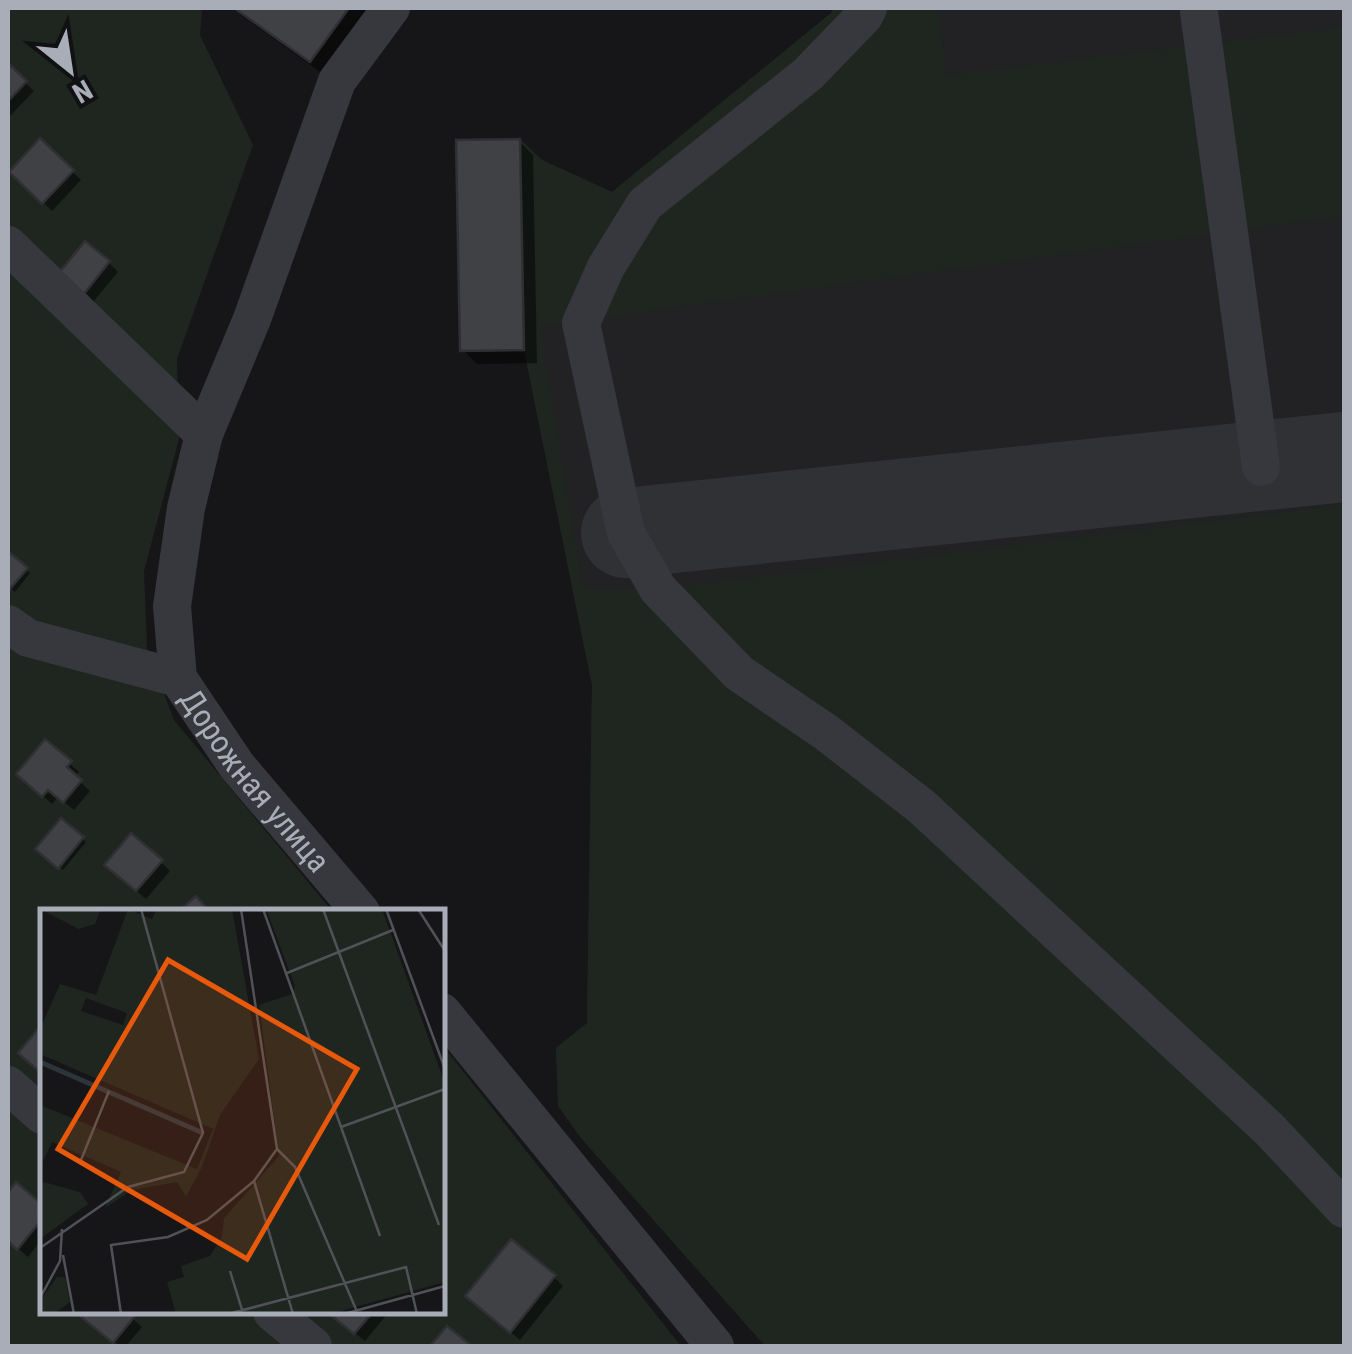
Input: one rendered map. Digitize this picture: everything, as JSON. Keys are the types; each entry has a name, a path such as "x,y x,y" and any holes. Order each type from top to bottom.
{"street":[{"name":"Дорожная улица","path":"358,909 236,766 178,678 172,606 186,508 204,434 252,319 337,81 391,8"},
{"path":"868,8 808,74 646,204 606,267 581,323 626,533 658,589 739,673 827,733 922,807 1269,1129 1344,1209"},
{"path":"1199,12 1261,467"},
{"path":"8,245 204,434"},
{"path":"8,624 28,638 178,678"},
{"path":"445,1016 716,1346"},
{"path":"8,1086 40,1113"},
{"path":"274,1314 313,1346"}],"shaded area":[{"path":"8,8 202,8 200,35 253,145 177,359 179,439 144,571 147,648 174,720 330,909 40,909 40,1314 445,1314 445,1049 681,1346 8,1346"},
{"path":"834,8 1344,8 1344,1346 765,1346 581,1138 558,1106 556,1048 587,1023 592,685 524,350 520,139 542,160 612,192"},
{"path":"834,8 938,8 947,75 1344,27 1344,216 540,326 583,589 658,589 1344,505 1344,1346 765,1346 581,1138 558,1106 556,1048 587,1023 592,685 524,350 520,139 542,160 612,192"}],"building":[{"path":"234,8 349,8 310,62"},
{"path":"8,63 27,81 8,101"},
{"path":"40,138 74,170 42,204 9,172"},
{"path":"520,139 524,350 460,351 456,140"},
{"path":"85,241 110,261 83,295 58,274"},
{"path":"8,551 28,568 9,590 8,589"},
{"path":"45,739 72,761 67,767 82,780 63,803 48,790 42,797 16,774"},
{"path":"61,818 84,837 58,869 35,849"},
{"path":"131,833 163,860 136,891 104,865"},
{"path":"196,896 207,909 181,909"},
{"path":"40,1026 40,1072 18,1053"},
{"path":"16,1182 40,1202 40,1221 17,1250 8,1241 8,1192"},
{"path":"511,1239 556,1275 510,1333 465,1296"},
{"path":"77,1314 135,1316 113,1343"},
{"path":"329,1314 371,1314 354,1334"},
{"path":"447,1326 472,1346 430,1346"}],"taxiway":[{"path":"626,533 1344,457"}]}
